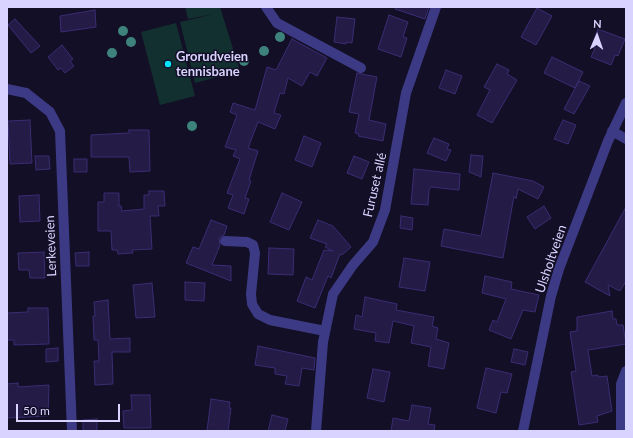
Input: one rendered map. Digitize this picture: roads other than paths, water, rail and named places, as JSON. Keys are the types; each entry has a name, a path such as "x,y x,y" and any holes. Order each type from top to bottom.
{"street":[{"path":"266,7 277,23 361,68"},
{"name":"Furuset allé","path":"316,431 325,331 333,294 353,265 373,242 385,210 406,93 436,7"},
{"name":"Lerkeveien","path":"7,89 26,93 50,112 60,131 72,431"},
{"name":"Ulsholtveien","path":"523,431 551,296 562,262 612,131 626,103"},
{"path":"612,131 626,138"},
{"path":"225,241 246,242 253,245 255,253 251,294 252,304 258,314 270,320 325,331"},
{"path":"621,431 620,384 626,371"}],"place":[{"name":"Grorudveien tennisbane","path":"168,64"}]}
